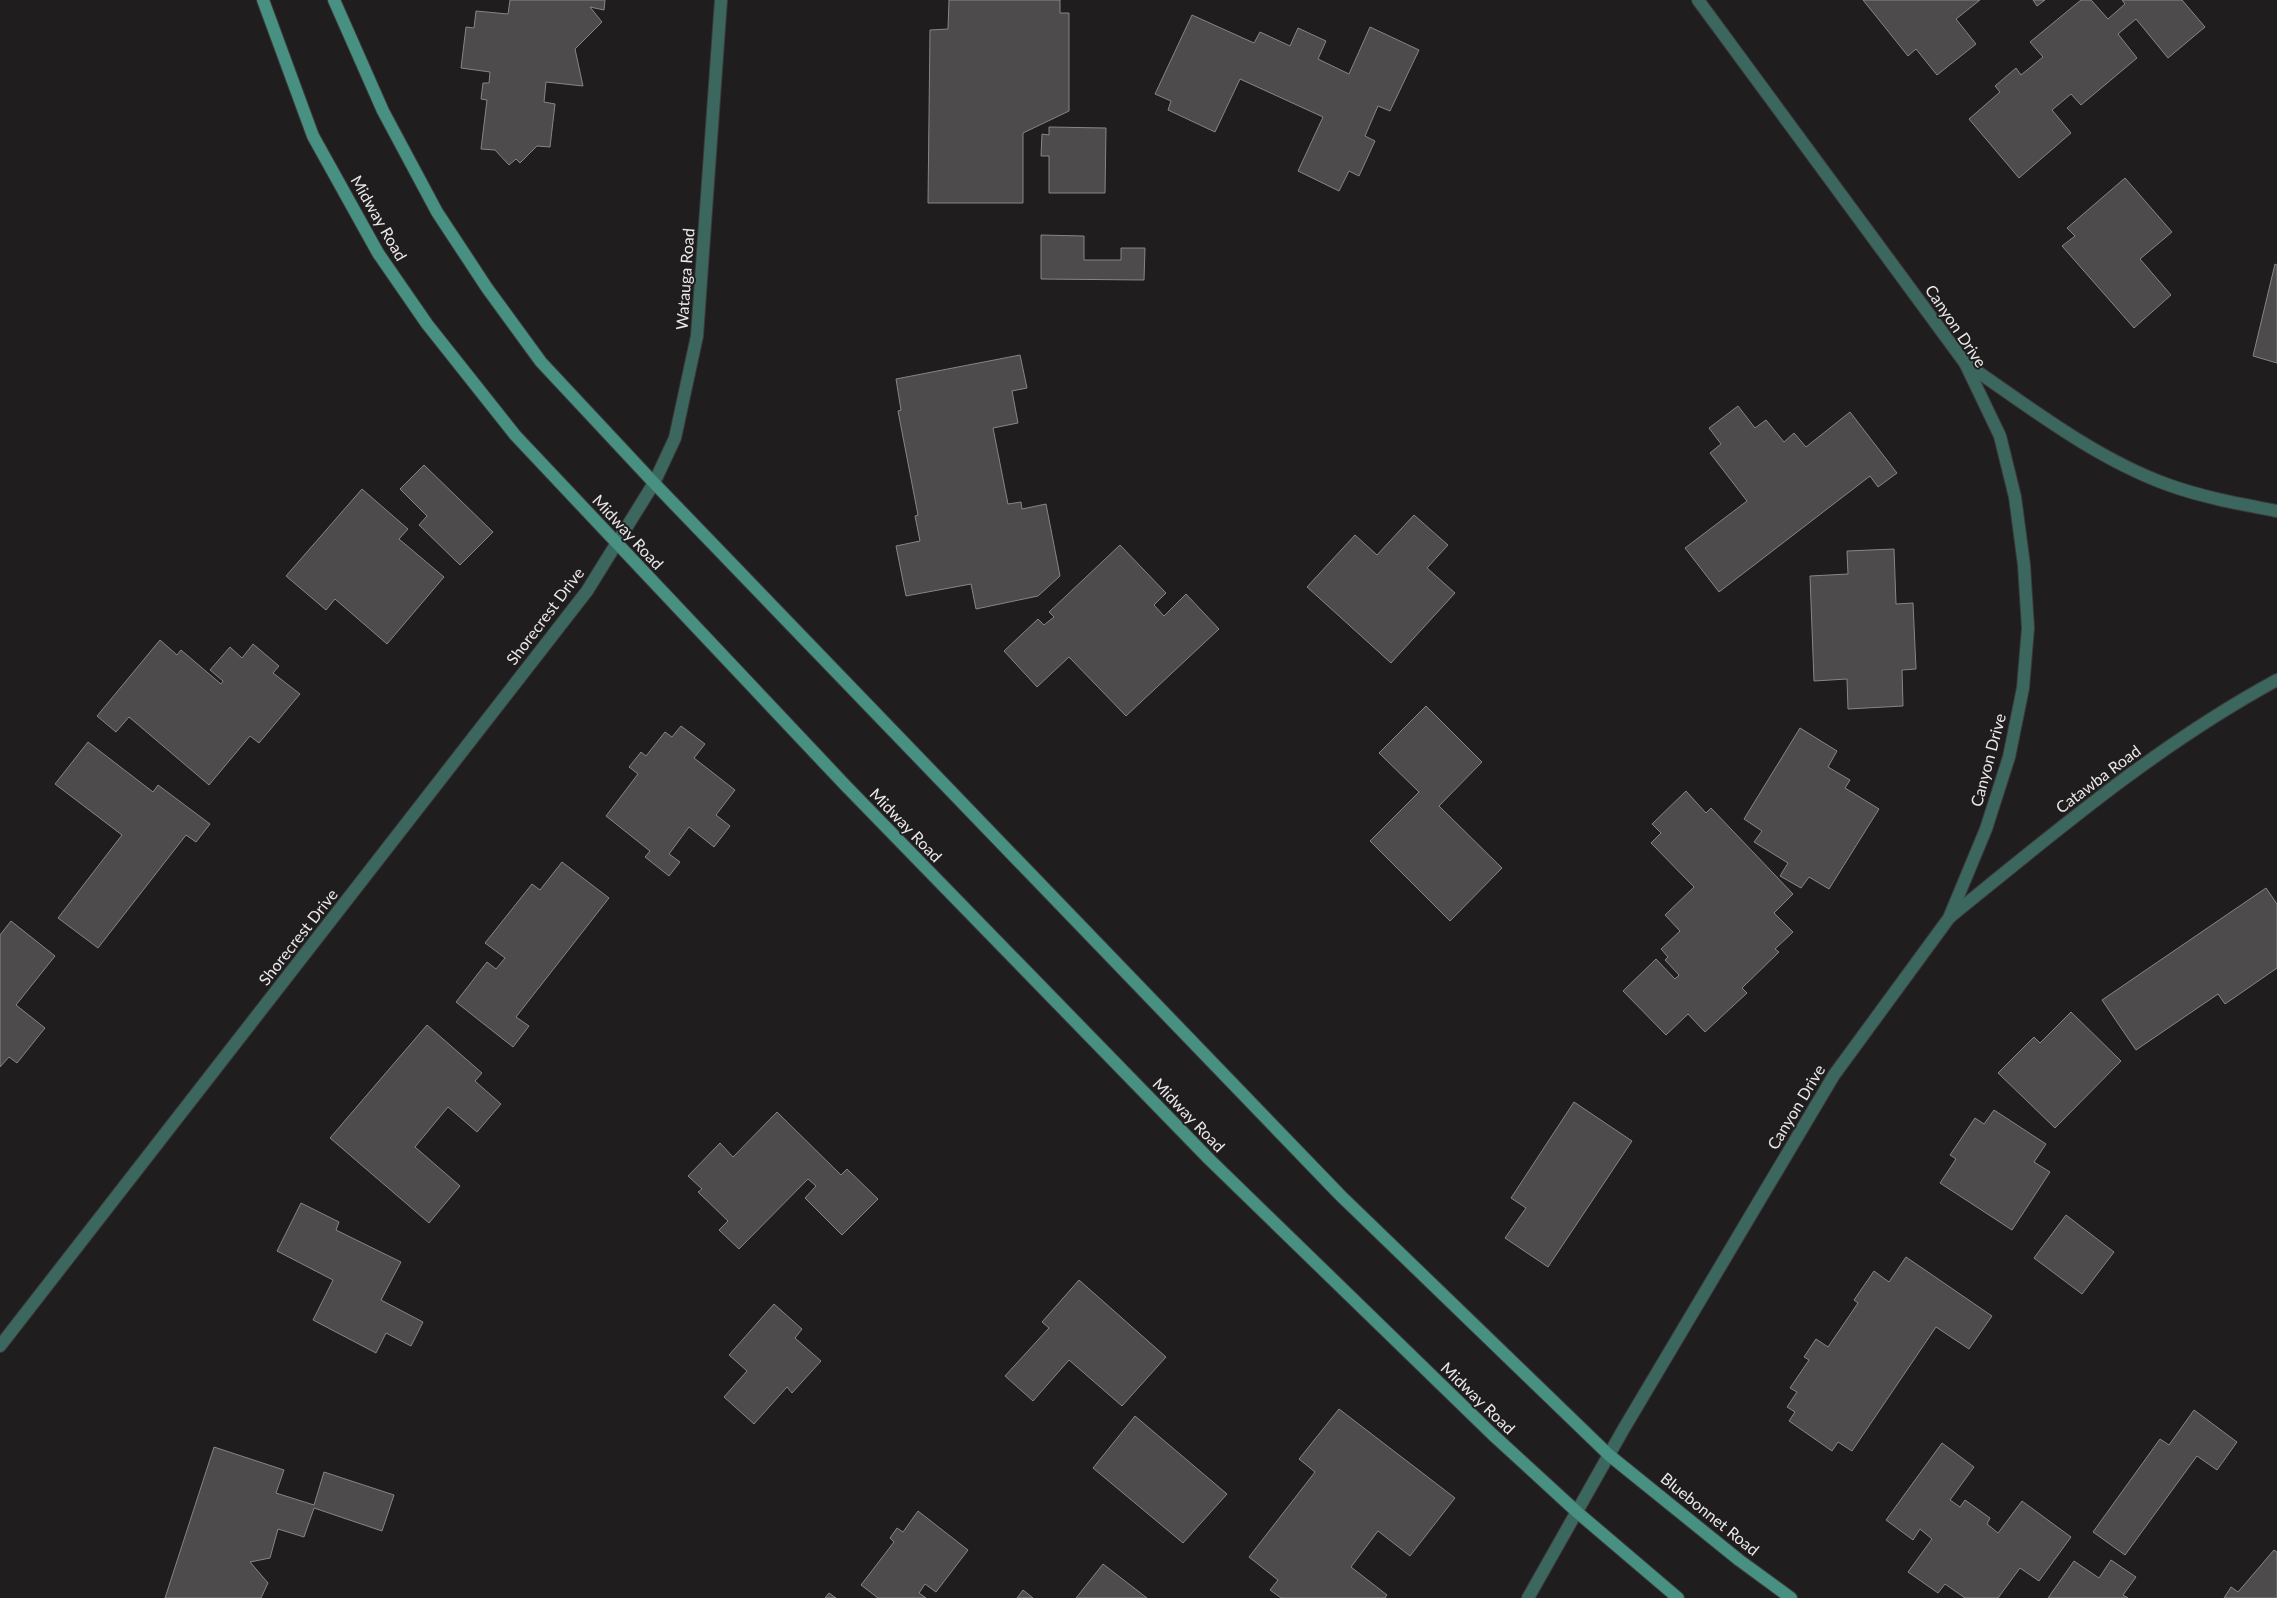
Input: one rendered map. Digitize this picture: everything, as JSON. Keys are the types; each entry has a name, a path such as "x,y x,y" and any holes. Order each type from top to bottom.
{"main road":[{"name":"Midway Road","path":"263,0 313,136 378,253 427,324 515,434 844,785 1210,1160 1492,1434 1577,1512"},
{"path":"334,0 383,111 437,212 487,288 541,362 654,483 1341,1196 1609,1455"},
{"name":"Bluebonnet Road","path":"1609,1455 1739,1560 1791,1598"},
{"path":"1577,1512 1678,1598"}],"street":[{"name":"Watauga Road","path":"617,544 654,483 674,438 697,336 721,0"},
{"name":"Canyon Drive","path":"1577,1512 1834,1075 1949,918 1986,829 2009,757 2023,688 2028,628 2024,564 2015,497 2000,436 1964,363 1698,0"},
{"path":"1964,363 2098,451 2166,484 2238,504 2277,511"},
{"name":"Shorecrest Drive","path":"0,1346 587,591 617,544"},
{"name":"Catawba Road","path":"1949,918 2116,783 2195,729 2277,680"},
{"path":"1528,1598 1577,1512"}],"building":[{"path":"510,0 605,0 604,10 590,7 602,22 575,49 583,86 546,82 544,102 555,104 550,147 537,146 520,163 516,159 509,165 495,150 481,149 487,100 481,99 483,83 489,83 490,72 461,68 466,27 474,28 476,11 508,14"},
{"path":"949,0 1060,0 1060,13 1069,13 1069,111 1023,133 1023,203 928,203 930,30 948,29"},
{"path":"1863,0 1980,0 1956,19 1976,44 1937,75 1916,49 1908,56"},
{"path":"2033,0 2045,0 2037,6"},
{"path":"2081,0 2091,0 2108,19 2125,4 2122,0 2182,0 2205,27 2168,58 2136,19 2118,34 2137,58 2081,105 2071,94 2052,110 2071,133 2019,178 1969,119 2000,92 1995,86 2016,68 2021,75 2043,57 2030,42"},
{"path":"1192,15 1254,43 1260,32 1290,46 1298,28 1326,41 1318,59 1349,74 1370,27 1419,50 1390,111 1378,106 1365,136 1375,141 1359,176 1349,171 1339,191 1298,171 1323,117 1240,79 1215,132 1168,110 1171,101 1155,94"},
{"path":"1049,127 1106,128 1105,193 1049,193 1049,156 1041,156 1042,134 1049,135"},
{"path":"2125,178 2172,232 2140,259 2171,295 2134,328 2062,246 2075,236 2067,228"},
{"path":"1041,235 1084,236 1084,260 1121,260 1121,248 1145,248 1144,280 1041,279"},
{"path":"2275,264 2277,265 2277,363 2253,356"},
{"path":"1020,355 1027,388 1012,391 1018,423 993,428 1008,504 1021,502 1022,509 1046,504 1060,576 1038,596 976,609 971,584 906,596 896,546 920,541 915,516 918,515 898,411 901,410 896,379"},
{"path":"1738,406 1755,428 1766,420 1784,442 1794,433 1806,447 1850,412 1897,473 1878,487 1870,476 1719,592 1685,548 1747,501 1710,453 1721,444 1709,428"},
{"path":"424,465 493,532 460,565 419,525 427,516 400,489"},
{"path":"362,489 408,529 399,539 444,577 387,644 335,599 326,610 286,576"},
{"path":"1414,515 1448,545 1427,568 1455,593 1391,663 1307,587 1355,535 1377,555"},
{"path":"1120,545 1166,593 1154,605 1164,616 1186,594 1219,629 1126,716 1069,657 1037,687 1004,651 1038,619 1044,625 1054,617 1049,612"},
{"path":"1894,549 1896,604 1913,603 1916,669 1902,670 1903,706 1848,709 1847,679 1814,681 1810,576 1848,574 1847,551"},
{"path":"160,640 177,655 181,650 221,684 223,681 210,670 230,647 242,658 253,644 279,666 273,673 300,694 259,743 250,736 209,785 129,717 116,732 97,716"},
{"path":"1426,706 1482,762 1439,806 1502,868 1450,921 1370,841 1419,792 1379,753"},
{"path":"681,726 705,744 694,758 735,790 716,815 730,826 714,847 689,827 669,854 680,862 669,876 645,857 650,851 606,816 638,774 629,767 641,752 646,756 665,732 672,737"},
{"path":"1800,728 1837,751 1828,767 1850,780 1845,788 1879,809 1829,889 1809,877 1801,888 1780,876 1788,863 1754,842 1762,831 1744,819"},
{"path":"88,742 153,792 158,785 210,824 196,842 186,835 98,948 58,918 122,835 55,784"},
{"path":"1686,791 1706,813 1711,808 1793,894 1774,913 1793,932 1775,949 1779,952 1742,988 1747,993 1705,1032 1688,1014 1666,1035 1623,991 1656,959 1675,979 1679,975 1665,960 1668,957 1661,949 1680,931 1665,915 1694,887 1651,843 1661,833 1652,824"},
{"path":"562,862 609,898 516,1017 529,1026 513,1047 456,1002 487,962 496,969 505,958 485,943 532,884 540,890"},
{"path":"2266,888 2277,904 2277,968 2225,1004 2218,994 2136,1050 2102,1000"},
{"path":"11,921 55,956 16,1005 45,1028 17,1063 9,1057 0,1067 0,935"},
{"path":"2071,1012 2121,1061 2055,1128 1998,1073 2034,1037 2040,1043"},
{"path":"427,1025 482,1073 475,1081 501,1104 477,1132 448,1107 415,1147 460,1186 429,1223 330,1138"},
{"path":"1574,1102 1632,1141 1548,1267 1505,1238 1526,1208 1511,1198"},
{"path":"1994,1110 2046,1144 2034,1162 2050,1172 2012,1230 1940,1183 1956,1159 1950,1155 1975,1118 1984,1124"},
{"path":"777,1112 841,1175 847,1169 878,1199 842,1235 805,1198 816,1186 808,1179 739,1249 719,1230 728,1221 698,1192 702,1189 688,1176 720,1143 733,1157"},
{"path":"301,1203 339,1222 336,1230 401,1262 381,1300 423,1322 411,1346 386,1333 376,1353 313,1320 333,1280 277,1251"},
{"path":"2066,1215 2114,1252 2082,1294 2034,1258"},
{"path":"1906,1257 1992,1316 1969,1349 1936,1327 1852,1451 1838,1442 1832,1451 1789,1421 1795,1412 1787,1407 1797,1392 1790,1388 1809,1360 1804,1357 1816,1339 1828,1347 1858,1303 1854,1300 1874,1271 1889,1282"},
{"path":"1079,1280 1166,1357 1122,1406 1069,1360 1033,1401 1005,1376 1049,1328 1042,1322"},
{"path":"774,1304 802,1329 795,1338 821,1361 792,1393 787,1387 754,1424 724,1397 747,1371 729,1355"},
{"path":"1339,1409 1455,1498 1410,1556 1378,1531 1351,1567 1387,1595 1385,1598 1281,1598 1270,1590 1278,1580 1249,1557 1315,1472 1299,1459"},
{"path":"2194,1410 2237,1442 2217,1470 2197,1456 2125,1555 2093,1532 2160,1439 2169,1445"},
{"path":"1135,1416 1227,1494 1183,1543 1093,1468"},
{"path":"1942,1443 1974,1467 1950,1500 1960,1507 1965,1500 1990,1518 1987,1524 1998,1533 2022,1501 2071,1537 2039,1581 2020,1568 1998,1598 1965,1598 1945,1584 1938,1593 1908,1572 1932,1539 1920,1529 1913,1540 1886,1520"},
{"path":"214,1447 284,1470 276,1493 314,1505 324,1472 394,1495 382,1531 314,1508 304,1537 278,1529 270,1558 250,1562 268,1583 261,1598 165,1598"},
{"path":"918,1511 968,1550 936,1592 925,1584 919,1593 926,1598 878,1598 861,1585 894,1542 890,1538 897,1528 903,1532"},
{"path":"2274,1550 2277,1552 2277,1598 2224,1598 2231,1587 2238,1592"},
{"path":"2111,1560 2136,1577 2123,1595 2128,1598 2048,1598 2074,1561 2099,1578"},
{"path":"1103,1564 1147,1598 1076,1598"},
{"path":"1023,1590 1033,1598 1017,1598"},
{"path":"829,1593 836,1598 825,1598"}]}
